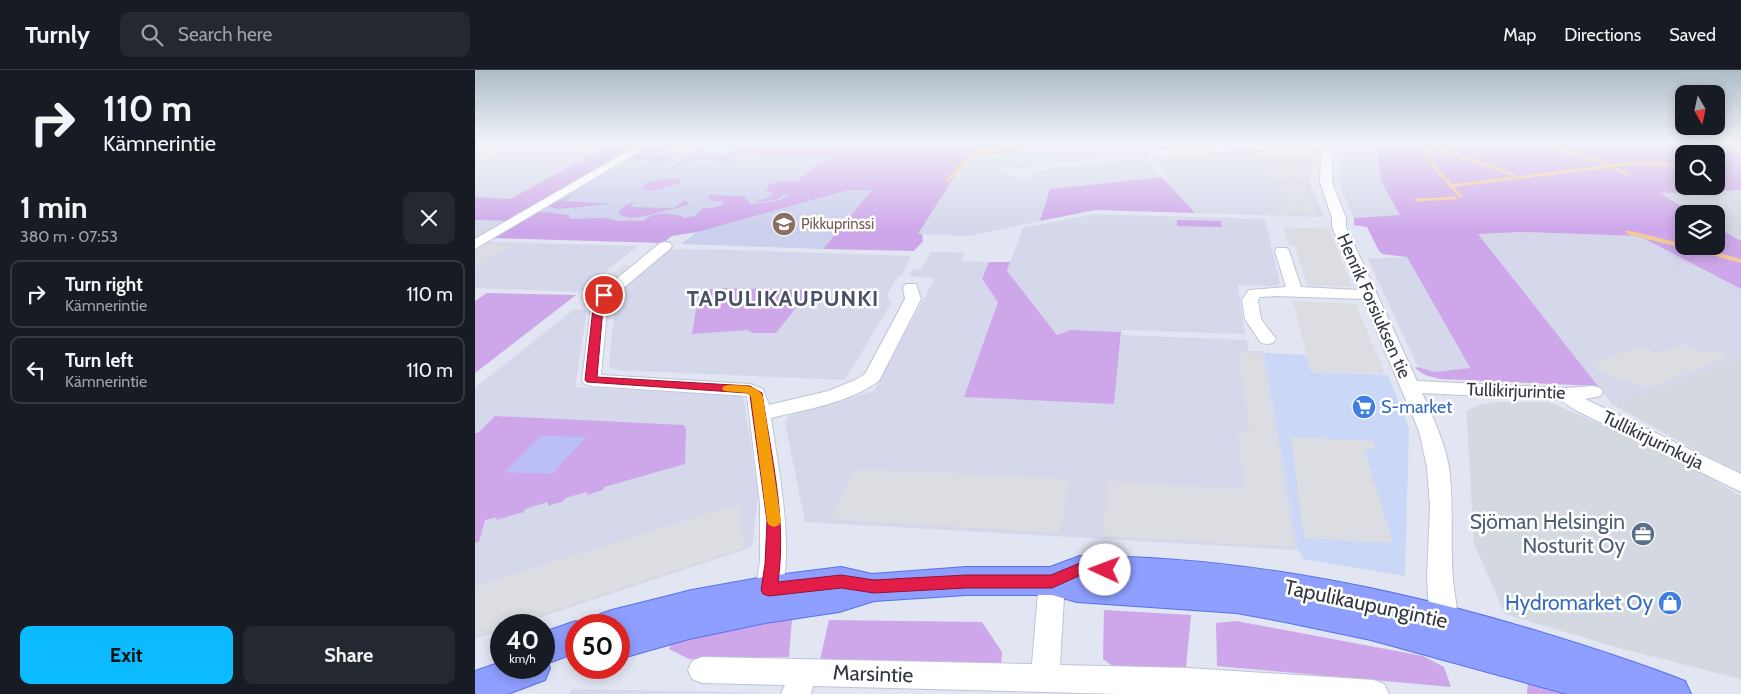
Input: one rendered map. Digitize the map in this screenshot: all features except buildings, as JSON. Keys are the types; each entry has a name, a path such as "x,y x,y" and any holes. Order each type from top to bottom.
{"main road":[{"name":"Tapulikaupungintie","path":"630,620 692,604 767,599 839,598 874,587 966,581 1052,581 1077,588 1247,601 1371,624 1444,632 1607,670 1672,694"},
{"name":"Tapulikaupungintie","path":"630,640 689,624 767,599"},
{"name":"Tapulikaupungintie","path":"1444,632 1615,691 1636,694"},
{"path":"475,675 490,669"},
{"path":"475,689 502,679"}],"street":[{"path":"475,245 598,172"},
{"name":"Henrik Forsiuksen tie","path":"1326,172 1326,182 1339,218 1338,224 1429,431 1438,467 1441,506 1440,577 1444,632"},
{"path":"665,246 600,299 591,380 750,390 756,393 774,521 773,564 767,599"},
{"path":"1282,251 1295,292"},
{"path":"760,414 855,389 865,384 872,377 913,299 911,287"},
{"path":"1267,339 1253,319 1251,296 1261,291 1369,296"},
{"name":"Tullikirjurintie","path":"1409,388 1565,394 1593,392"},
{"name":"Tullikirjurinkuja","path":"1565,394 1584,406 1719,471 1741,484"},
{"path":"1045,677 1052,581"},
{"name":"Marsintie","path":"702,670 800,683 1045,677 1216,688 1374,694"}],"shaded area":[{"path":"475,172 559,172 510,199 475,197"},
{"path":"559,172 593,172 512,221 475,220 475,197 510,199"},
{"path":"601,172 807,172 788,188 790,195 777,201 662,222 526,218"},
{"path":"808,172 957,172 918,234 922,234 923,241 914,251 823,249 872,190 849,190 697,232 672,236 663,243 493,238 534,213 545,212 569,215 570,219 606,218 620,221 644,221 657,214 674,214 682,218 695,216 703,208 713,208 723,204 722,201 712,201 708,197 709,195 744,196 751,204 777,201 789,195 785,194 776,200 758,202 758,200 765,199 774,193 766,192 770,184 781,181 797,181"},
{"path":"957,172 1004,172 1028,181 1035,172 1158,172 1162,177 1050,189 1040,221 969,236 918,234"},
{"path":"1165,172 1311,172 1310,182 1324,217 1195,213 1164,179 1170,178"},
{"path":"1269,172 1275,172 1277,177 1281,177 1281,174 1306,175 1307,181 1305,183 1277,180 1283,184 1306,184 1309,193 1287,190 1292,197 1296,197 1295,194 1310,194 1313,203 1298,202 1293,199 1290,200 1291,205 1314,205 1318,215 1298,214 1295,210 1293,210 1294,215 1277,214 1275,207 1287,205 1281,187 1269,179"},
{"path":"1308,172 1308,174 1281,173"},
{"path":"1338,172 1380,172 1383,185 1400,215 1354,218 1338,178"},
{"path":"1380,172 1675,172 1675,192 1660,193 1679,205 1675,205 1675,255 1639,236 1522,232 1478,234 1598,386 1440,379 1425,375 1415,368 1418,367 1435,372 1470,368 1407,257 1382,254 1367,227 1354,225 1354,218 1400,215 1383,185"},
{"path":"1725,172 1741,172 1741,190 1725,191"},
{"path":"1162,177 1195,213 1095,210 1040,221 1050,189"},
{"path":"663,179 678,179 681,183 652,191 643,188 647,183"},
{"name":"Pikkuprinssi","path":"849,190 873,190 823,249 681,244 698,231"},
{"path":"1725,190 1741,190 1741,241 1725,232 1725,205 1680,205 1659,192 1675,192 1675,195 1725,195"},
{"path":"572,195 564,201 611,204 557,209 548,206"},
{"path":"685,200 689,204 648,215 631,217 619,214 627,204 635,202 630,207 674,208"},
{"path":"1094,214 1265,219 1280,283 1276,286 1238,285 1245,334 1070,330 1057,335 1007,271 1023,228"},
{"path":"475,220 512,221 484,237 475,237"},
{"path":"1177,220 1221,221 1222,227 1177,226"},
{"path":"1284,227 1329,229 1352,287 1307,285 1295,246 1289,245"},
{"path":"1522,232 1639,236 1741,289 1741,358 1613,405 1478,234"},
{"path":"1725,232 1741,241 1741,289 1676,255 1725,255"},
{"path":"486,242 638,246 580,292 475,288 475,248"},
{"path":"485,244 512,245 497,255 484,257 492,258 475,269 475,250"},
{"path":"670,250 911,256 901,276 898,276 886,296 891,303 845,380 615,370 609,366 616,295"},
{"path":"931,252 965,253 962,261 989,262 982,279 998,302 964,397 1114,404 1121,335 1247,340 1248,351 1263,351 1298,550 805,522 785,423 788,417 798,411 874,391 935,278 909,276 913,269 921,269"},
{"path":"1407,257 1470,369 1435,372 1418,367 1368,259"},
{"path":"989,262 1010,262 1007,271 1057,335 1070,330 1121,332 1114,404 964,397 998,302 982,279"},
{"path":"625,265 634,266 599,293 590,293"},
{"path":"720,288 810,290 776,333 753,333 747,330 692,334 699,291"},
{"path":"487,293 576,295 475,373 475,301"},
{"path":"1293,301 1356,304 1385,374 1311,372"},
{"path":"574,309 587,310 575,387 742,396 758,495 752,547 550,614 490,614 490,634 475,639 475,388"},
{"path":"1685,344 1703,354 1714,350 1729,357 1646,389 1630,380 1621,383 1589,364 1641,346 1657,354"},
{"path":"1238,353 1262,354 1295,547 1104,536 1107,481 1245,489 1237,432 1250,432"},
{"path":"1264,353 1307,355 1312,372 1388,375 1409,428 1405,576 1303,559 1298,550"},
{"path":"1741,358 1741,475 1613,405"},
{"path":"1497,402 1550,402 1682,461 1741,496 1741,679 1619,648 1505,614 1474,544 1467,421 1467,411 1476,406"},
{"path":"495,416 684,425 686,430 685,464 604,487 603,490 587,495 587,492 565,498 564,501 548,506 548,502 525,509 524,512 496,520 497,517 485,520 479,542 475,543 475,433 478,433"},
{"path":"1291,437 1373,441 1375,449 1364,449 1393,543 1304,538"},
{"path":"866,469 1069,479 1060,533 831,519 854,471"},
{"path":"739,504 744,548 545,614 490,614 490,632 475,637 475,586"},
{"path":"1104,610 1191,615 1186,668 1114,667 1103,659"},
{"path":"792,619 789,657 689,659 669,649 674,639 751,624"},
{"path":"829,620 982,622 1002,652 1001,667 820,660"},
{"path":"1236,621 1423,656 1444,667 1451,687 1217,666 1216,623"},
{"path":"1528,682 1568,694 1527,694"},
{"path":"573,689 780,693 568,694"}],"sand":[{"path":"541,436 586,437 552,474 505,472"}],"waterway":[{"path":"947,181 955,172"},
{"path":"1439,172 1451,186"},
{"path":"1507,172 1512,174"},
{"path":"1451,186 1562,172"},
{"path":"1622,172 1628,175"},
{"path":"1451,186 1461,197"},
{"path":"1416,200 1455,198"},
{"path":"1627,232 1635,234"},
{"path":"1630,233 1675,244"},
{"path":"1719,255 1741,261"}],"slow traffic":[{"path":"728,388 750,390 756,393 774,521"}],"place":[{"name":"Pikkuprinssi","path":"784,224"},
{"name":"S-market","path":"1364,407"},
{"name":"Sjöman Helsingin Nosturit Oy","path":"1643,534"},
{"name":"Hydromarket Oy","path":"1670,603"}],"district":[{"name":"TAPULIKAUPUNKI","path":"783,298"}],"route":[{"path":"604,295 600,299 598,308 591,380 750,390 756,393 774,521 773,564 769,590 841,581 874,587 966,581 1052,581 1080,569 1105,570"}]}
